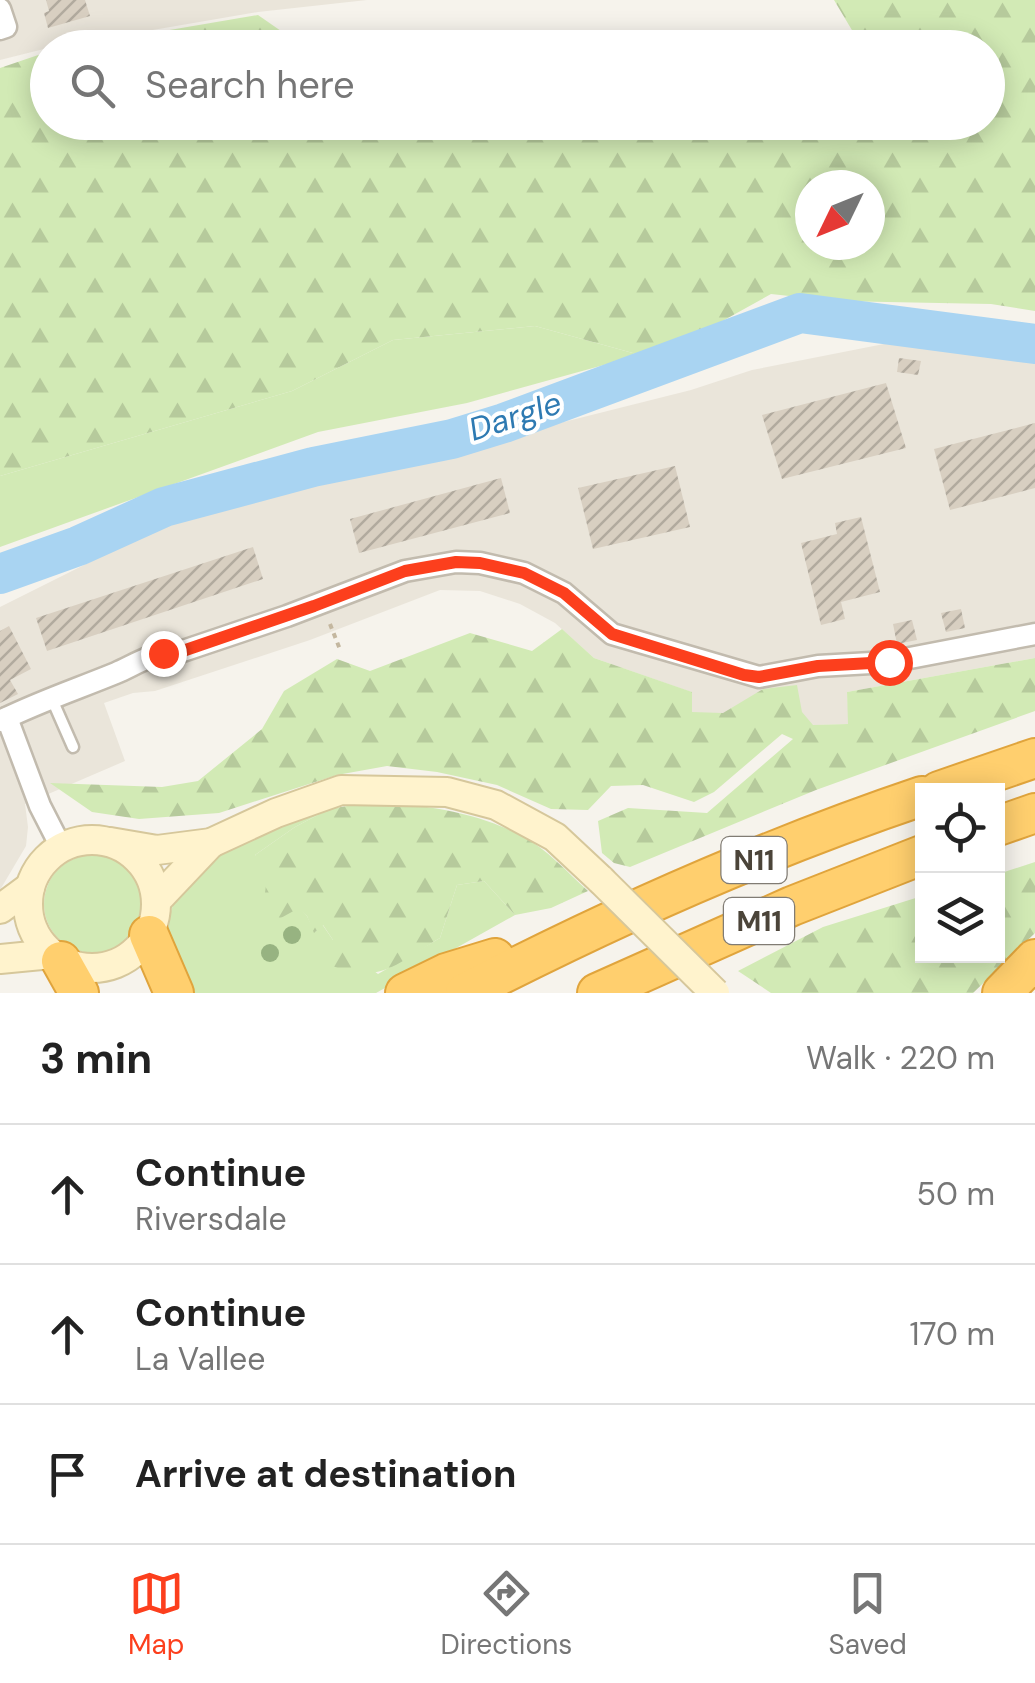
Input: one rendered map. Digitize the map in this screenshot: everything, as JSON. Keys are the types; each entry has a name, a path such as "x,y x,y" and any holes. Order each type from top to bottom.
{"highway":[{"path":"961,783 1035,758"},
{"name":"N11","path":"405,993 446,973 588,929 705,879 915,799"},
{"path":"1005,824 1035,813"},
{"name":"M11","path":"597,993 792,906 915,858"},
{"path":"153,918 174,993"},
{"path":"464,993 588,929"},
{"path":"1002,993 1035,959"}],"main road":[{"path":"64,969 39,940 28,905 30,886 39,868 61,848 91,840 157,850 211,843 276,812 341,790 447,792 496,805 556,837 715,993"},
{"path":"110,842 128,850 152,880 153,918"},
{"path":"0,959 64,969 116,964 135,953 153,918 211,843"},
{"path":"0,909 30,886"}],"street":[{"path":"0,10 6,27 0,29"},
{"path":"61,848 3,719 119,672 128,664 163,653 174,654 405,571 444,563 480,563 524,573 553,586 612,634 759,677 818,666 889,662 1035,634"}],"lane":[{"path":"51,697 72,747"}],"path":[{"path":"322,603 341,652"}],"shaded area":[{"path":"0,0 367,0 258,12 153,30 30,30 30,52 0,60"},
{"path":"889,343 1035,359 1035,658 847,692 849,724 722,728 689,718 691,692 594,658 555,623 520,604 480,591 440,590 310,640 155,691 133,693 104,703 125,761 25,804 26,846 0,890 0,607 174,520 691,390 752,370"}],"green space":[{"path":"834,0 1035,0 1035,311 991,304 835,301 771,294 699,334 640,355 535,326 393,340 292,391 0,476 0,68 30,58 30,140 1005,140 1005,30 852,30"},
{"path":"258,15 280,30 170,30"},
{"path":"535,326 640,355 467,403 318,432 0,547 0,476 292,391 393,340"},
{"path":"562,629 594,658 692,692 692,712 723,713 763,689 797,685 802,712 813,725 848,724 847,692 1035,658 1035,711 816,790 630,867 614,863 602,853 598,821 628,808 707,813 793,739 782,734 714,792 694,802 643,785 611,786 588,810 551,809 497,785 387,766 337,775 219,813 139,819 92,812 50,783 162,787 198,781 262,729 284,691 337,659 370,671 470,633 532,651"},
{"path":"377,801 451,811 505,828 540,848 588,891 551,908 515,915 484,881 457,885 440,938 412,956 375,972 346,971 328,964 333,940 323,925 314,933 299,908 279,919 264,900 267,878 255,855 329,809"},
{"path":"329,809 255,855 307,916 315,932 322,924 333,940 378,974 440,938 457,885 484,881 515,915 376,993 186,993 170,957 168,924 177,897 194,874 244,841"},
{"path":"93,855 112,859 128,869 138,885 142,904 138,923 128,939 112,949 93,953 74,949 58,939 48,923 44,904 48,885 58,869 74,859"},
{"path":"1035,862 1035,933 1005,962 1005,873"},
{"path":"915,898 915,963 1004,963 973,993 771,993 738,971 823,927"}],"building":[{"path":"46,0 85,0 90,16 48,28"},
{"path":"899,358 921,361 918,375 897,372"},
{"path":"886,383 906,448 782,479 762,415"},
{"path":"1035,423 1035,488 950,510 934,449"},
{"path":"675,466 690,527 593,549 578,488"},
{"path":"501,478 510,513 359,553 350,519"},
{"path":"861,517 880,592 841,602 845,619 821,625 801,543 837,534 835,523"},
{"path":"253,547 263,579 47,651 36,618"},
{"path":"961,609 965,628 946,632 941,613"},
{"path":"912,620 917,640 897,644 893,624"},
{"path":"9,626 31,669 10,680 18,694 0,703 0,631"}],"waterway":[{"name":"Dargle","path":"0,574 78,546 164,507 313,467 452,439 800,313 1035,344"}],"route":[{"path":"163,653 174,654 405,571 456,562 524,573 564,593 612,634 744,675 759,677 818,666 889,662"}]}
